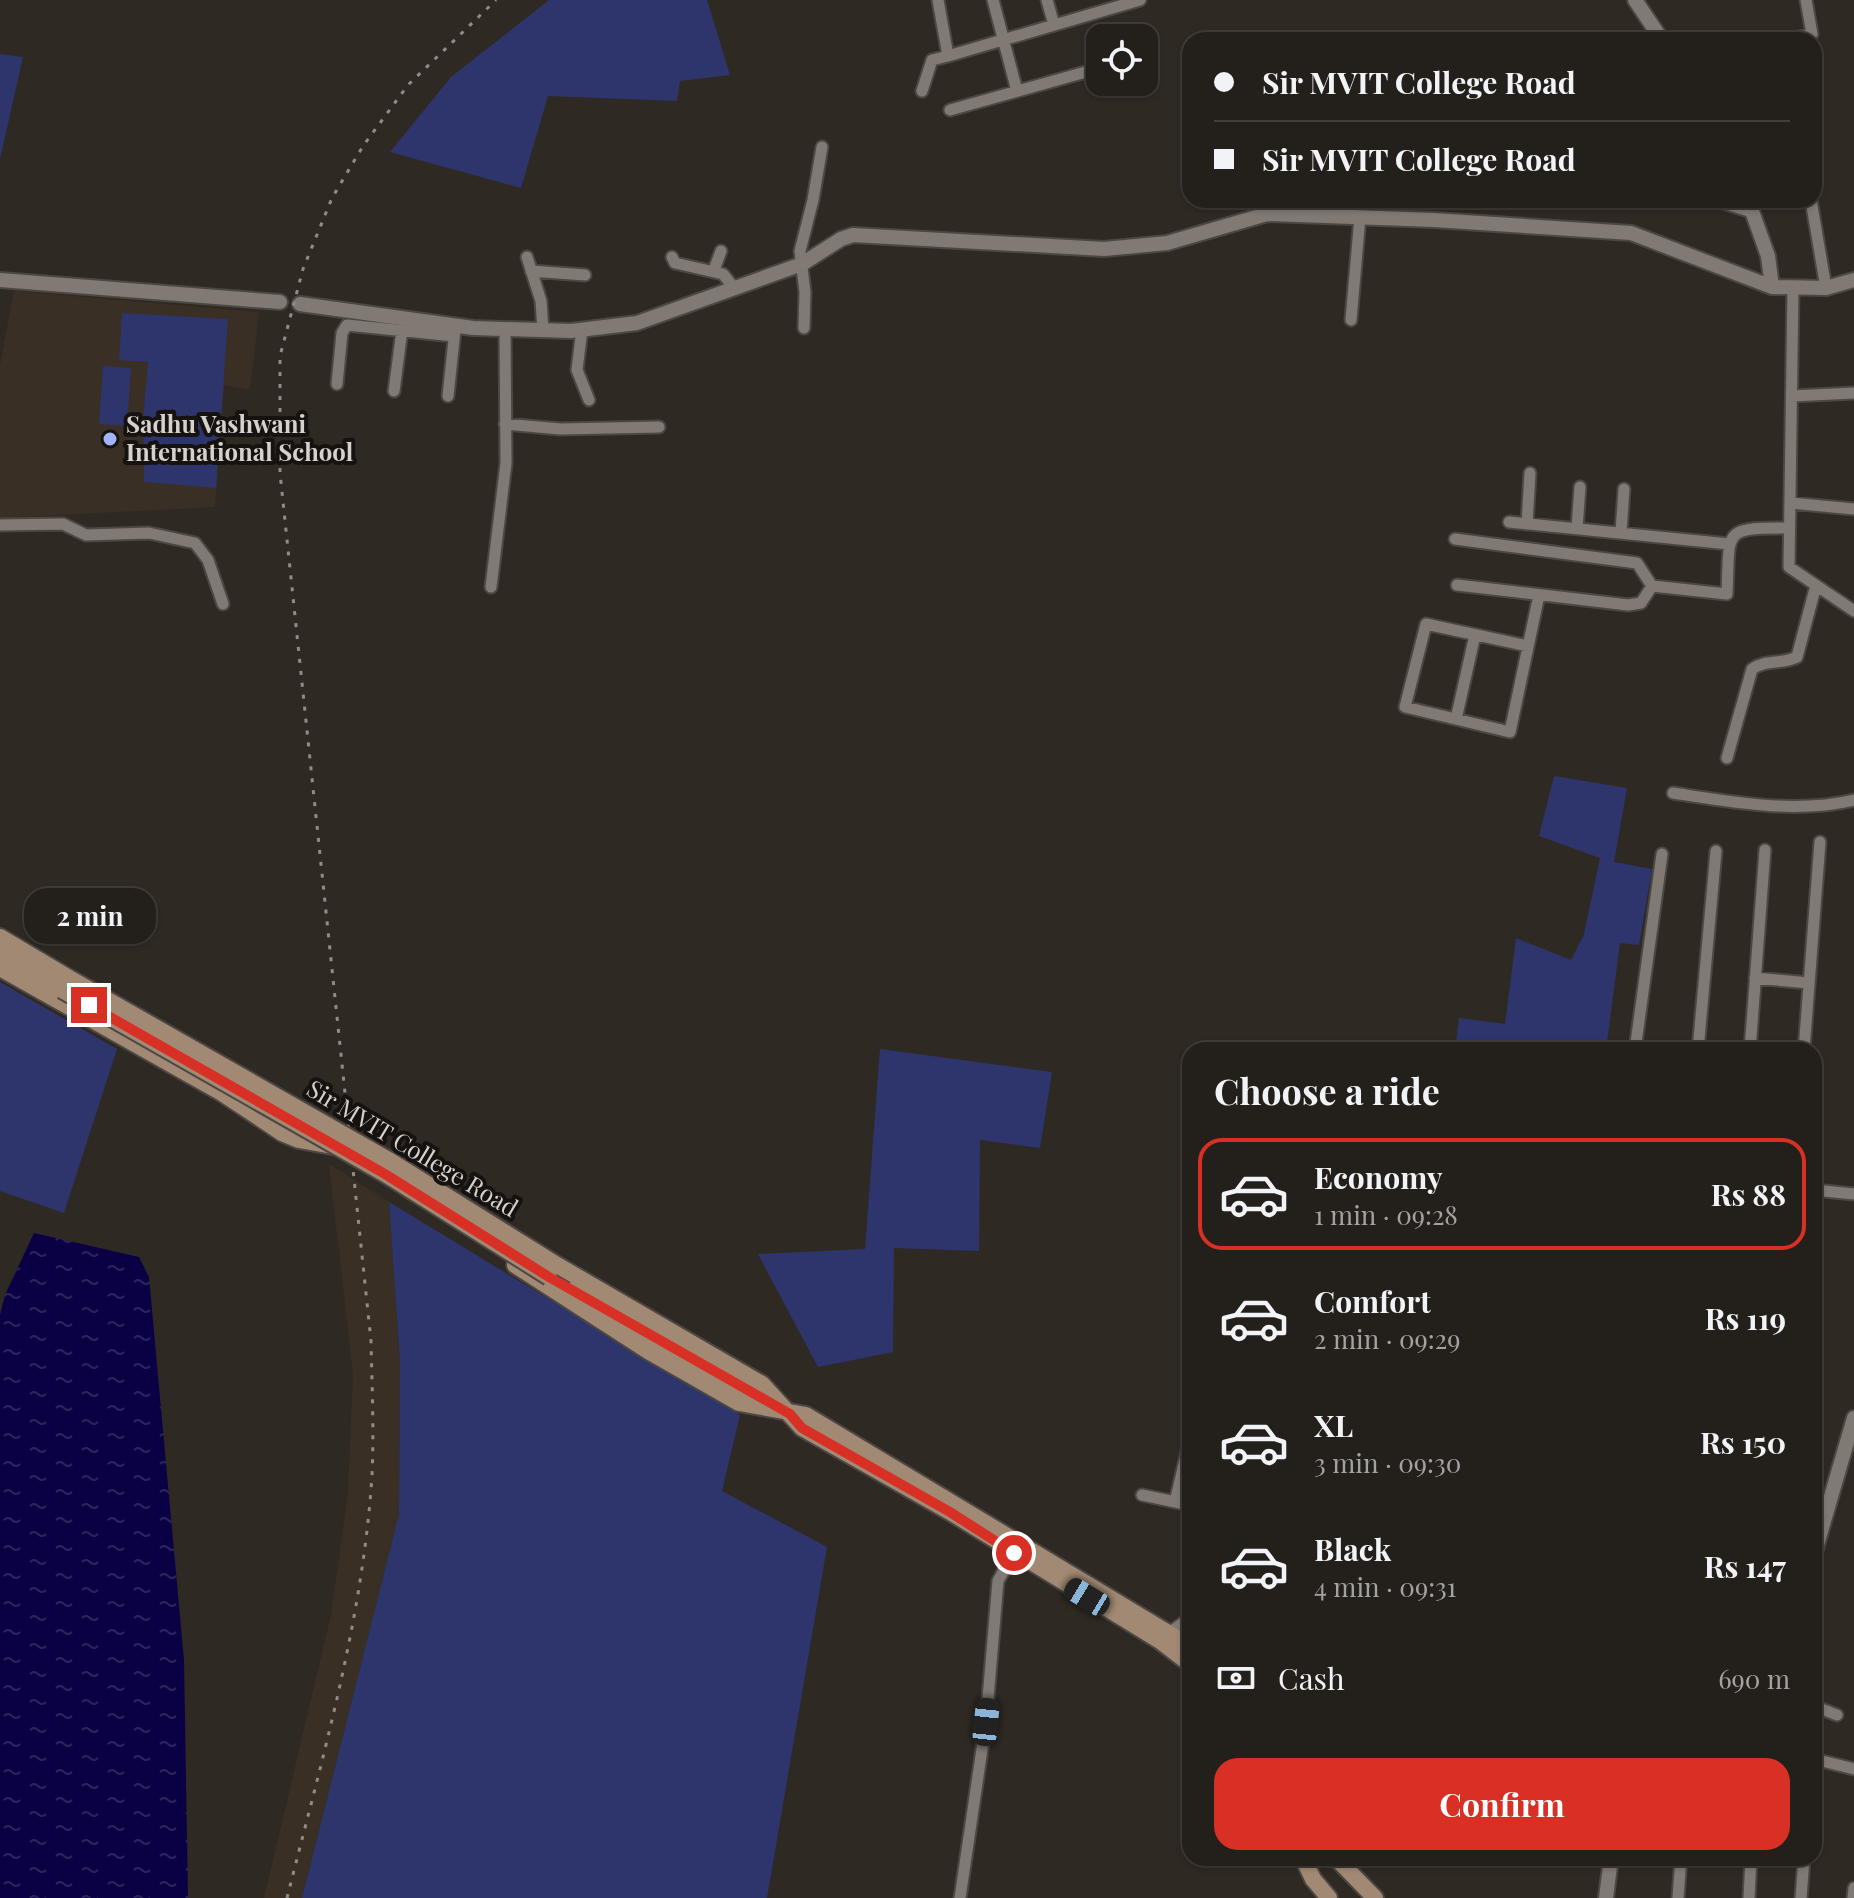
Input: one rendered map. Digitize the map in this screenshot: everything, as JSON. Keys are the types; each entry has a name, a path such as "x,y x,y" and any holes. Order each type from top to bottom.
{"main road":[{"name":"Sir MVIT College Road","path":"0,937 65,984"},
{"name":"Sir MVIT College Road","path":"0,954 65,984 392,1162 553,1271 762,1384 802,1428 1017,1547 1165,1636 1182,1643"},
{"name":"Sir MVIT College Road","path":"0,968 222,1093 282,1133 299,1140 332,1146 648,1351 739,1403 790,1414"},
{"name":"Sir MVIT College Road","path":"1165,1636 1182,1655"},
{"path":"1307,1866 1329,1898"},
{"path":"1344,1866 1375,1898"}],"street":[{"path":"938,0 948,56"},
{"path":"993,0 1017,91"},
{"path":"1047,0 1054,25"},
{"path":"922,91 932,60 1054,25 1103,5 1140,0"},
{"path":"1635,0 1657,32"},
{"path":"1806,0 1812,32"},
{"path":"950,110 1086,72"},
{"path":"804,328 801,237 811,210 822,147"},
{"path":"337,384 342,333 347,325 455,331 582,329 637,323 802,264 841,239 853,235 1104,249 1167,243 1234,221 1299,208 1360,217 1567,226 1631,233 1772,287 1826,288 1854,280"},
{"path":"1751,208 1768,256 1772,287"},
{"path":"1812,208 1826,288"},
{"path":"1351,320 1360,217"},
{"path":"714,270 721,251"},
{"path":"527,257 541,301 543,330"},
{"path":"672,257 675,263 686,267 723,274 734,288"},
{"path":"531,271 585,275"},
{"path":"0,280 280,302"},
{"path":"1793,288 1789,567 1854,611"},
{"path":"300,304 455,331"},
{"path":"491,587 506,463 505,329"},
{"path":"582,329 577,370 589,400"},
{"path":"394,391 402,330"},
{"path":"448,396 455,331"},
{"path":"1792,396 1854,393"},
{"path":"505,424 560,429 659,427"},
{"path":"1527,524 1530,473"},
{"path":"1577,528 1580,487"},
{"path":"1621,532 1624,489"},
{"path":"1791,503 1854,509"},
{"path":"1509,522 1729,544"},
{"path":"0,525 63,524 86,535 149,533 195,543 208,560 223,604"},
{"path":"1652,586 1727,594 1729,544 1743,528 1789,528"},
{"path":"1455,539 1637,563 1652,586"},
{"path":"1457,585 1628,605 1641,603 1652,586"},
{"path":"1727,758 1752,669 1762,662 1787,662 1797,657 1816,585"},
{"path":"1528,646 1426,624 1405,707 1510,732 1539,595"},
{"path":"1456,719 1475,635"},
{"path":"1673,793 1757,806 1837,804 1854,800"},
{"path":"1805,1042 1820,842"},
{"path":"1751,1042 1765,850"},
{"path":"1699,1042 1716,851"},
{"path":"1636,1042 1662,854"},
{"path":"1755,978 1809,983"},
{"path":"1822,1192 1854,1194"},
{"path":"1822,1528 1854,1418"},
{"path":"1175,1502 1182,1473"},
{"path":"1142,1495 1182,1503"},
{"path":"960,1898 986,1722 998,1581 1017,1547"},
{"path":"1165,1636 1182,1624"},
{"path":"1822,1709 1837,1715"},
{"path":"1822,1761 1854,1769"},
{"path":"1606,1898 1610,1866"},
{"path":"1678,1898 1680,1866"},
{"path":"1749,1898 1751,1866"},
{"path":"1801,1898 1803,1866"},
{"path":"1853,1898 1854,1888"}],"shaded area":[{"path":"549,0 707,0 730,75 680,81 677,101 548,96 521,188 390,152 451,77"},
{"path":"0,54 23,57 0,159"},
{"name":"Sadhu Vashwani International School","path":"14,291 259,312 250,390 224,385 215,507 0,518 0,365"},
{"path":"122,313 228,319 216,488 144,482 143,421 148,362 119,360"},
{"path":"103,366 131,368 127,426 99,424"},
{"path":"1554,776 1627,788 1614,862 1652,869 1639,945 1620,943 1607,1042 1456,1042 1459,1018 1505,1024 1516,938 1571,960 1584,934 1600,858 1539,836"},
{"path":"0,982 117,1049 64,1213 0,1191"},
{"path":"880,1049 1052,1072 1040,1148 980,1140 979,1251 894,1248 893,1352 818,1367 758,1254 865,1249"},
{"path":"329,1164 389,1202 400,1361 399,1514 302,1898 264,1898 331,1615 348,1493 353,1374"},
{"path":"389,1202 740,1415 722,1491 827,1547 767,1898 302,1898 399,1514 400,1361"}],"water":[{"path":"34,1233 139,1257 149,1277 184,1660 188,1898 0,1898 0,1315 5,1295"}],"railway":[{"path":"287,1898 327,1741 360,1582 372,1475 373,1425 371,1341 280,473 280,356 303,269 332,198 363,146 408,85 496,0"}],"place":[{"name":"Sadhu Vashwani International School","path":"110,439"}],"route":[{"path":"89,1005 385,1174 549,1277 790,1414 802,1428 950,1512 1014,1553"}]}
